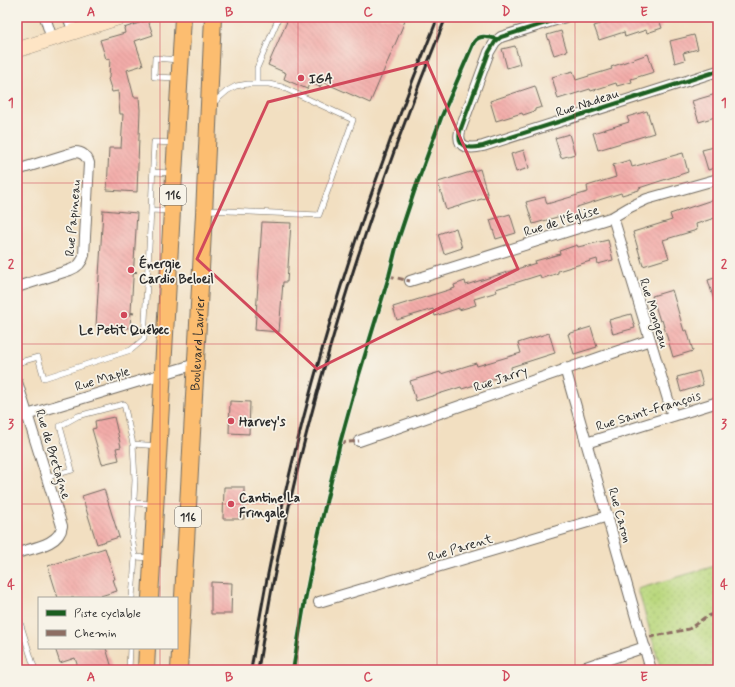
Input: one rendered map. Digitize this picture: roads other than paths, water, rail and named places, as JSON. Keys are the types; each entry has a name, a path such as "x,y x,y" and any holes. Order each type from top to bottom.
{"main road":[{"name":"116","path":"150,597 183,17"},
{"name":"Boulevard Laurier","path":"179,670 213,17"},
{"path":"17,50 115,18"},
{"path":"146,670 147,649"}],"street":[{"path":"45,17 52,39"},
{"path":"68,17 74,32"},
{"name":"Rue Nadeau","path":"564,17 504,36 495,42 489,52 460,131 459,140 462,144 469,148 482,146 718,71"},
{"name":"Rue Papineau","path":"17,170 72,152 80,152 85,155 88,160 89,169 84,255 82,261 78,266 70,270 17,287"},
{"name":"Rue de l'Église","path":"410,280 613,217 647,199 718,179"},
{"name":"Rue Mongeau","path":"613,217 673,416"},
{"name":"Rue Jarry","path":"359,441 565,368 650,340"},
{"name":"Rue Maple","path":"17,418 196,364"},
{"name":"Rue Caron","path":"565,368 651,670"},
{"name":"Rue de Bretagne","path":"17,382 62,523 59,535 53,541 17,553"},
{"name":"Rue Saint-François","path":"586,443 718,402"},
{"name":"Rue Parent","path":"319,602 608,516"},
{"path":"577,670 645,647"}],"lane":[{"path":"257,83 257,68 279,17"},
{"path":"180,79 154,77 155,58 181,60"},
{"path":"204,210 319,215 353,120 282,87 269,84 257,83 231,88 208,107"},
{"path":"17,364 38,357 44,378 131,350 144,339 154,142 176,143"},
{"path":"153,172 174,173"},
{"path":"151,210 172,211"},
{"path":"47,477 72,470 60,426 78,416 124,404 133,444 134,480 132,537 135,557 132,597"},
{"path":"133,444 158,446"},
{"path":"133,503 155,504"},
{"path":"135,557 152,558"},
{"path":"17,613 35,670"},
{"path":"129,670 130,649"}],"railway":[{"path":"251,670 283,503 325,338 377,176 438,17"},
{"path":"258,670 272,586 290,503 332,338 385,176 446,17"}],"place":[{"name":"IGA","path":"301,78"},
{"name":"Énergie Cardio Beloeil","path":"131,270"},
{"name":"Le Petit Québec","path":"124,315"},
{"name":"Harvey's","path":"231,421"},
{"name":"Cantine La Fringale","path":"231,504"}]}
